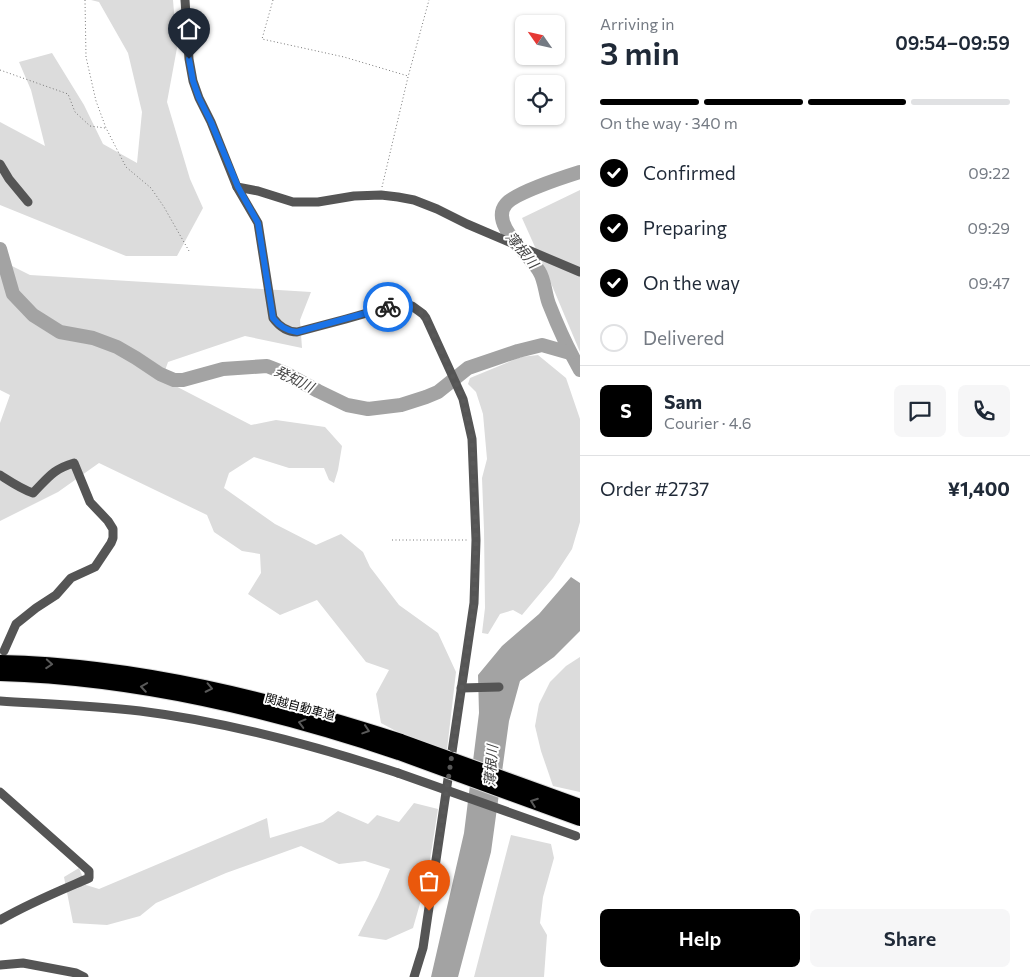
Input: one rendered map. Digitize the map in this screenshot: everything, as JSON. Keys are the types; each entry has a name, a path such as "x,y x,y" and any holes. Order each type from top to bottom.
{"highway":[{"name":"関越自動車道","path":"3,649 74,666 172,680 294,708 400,747 580,818"},
{"name":"関越自動車道","path":"0,674 121,684 216,701 352,737 400,747 580,806"}],"street":[{"path":"185,0 189,59 193,81 238,187 258,223 273,318 277,324 290,332 297,332 402,303 407,304 426,318 463,399 472,439 476,540 474,603 423,948 414,977"},
{"path":"0,164 9,179 28,202"},
{"path":"238,187 293,202 318,202 354,196 381,195 398,197 428,205 467,224 580,272"},
{"path":"0,475 33,493 55,470 74,463 90,502 113,529 111,543 96,566 71,578 56,595 20,620 3,649"},
{"path":"461,688 499,687"},
{"path":"0,701 139,711 236,727 291,740 398,772 578,837"},
{"path":"0,792 89,871 89,878 55,892 0,920"},
{"path":"0,965 23,963 76,973 84,977"}],"path":[{"path":"85,0 86,57 96,101 106,128 126,167 151,188 189,251"},
{"path":"272,0 262,39 344,56 408,77"},
{"path":"381,195 408,77 429,0"},
{"path":"0,70 68,94 75,112 90,126 106,128"},
{"path":"392,540 476,540"}],"shaded area":[{"path":"91,0 173,0 177,48 167,102 190,179 203,208 177,256 126,256 0,205 0,122 45,146 31,90 19,62 52,53 84,105 103,144 137,163 142,112 128,53 99,2"},
{"path":"580,190 580,352 522,218"},
{"path":"0,260 30,275 311,292 300,320 302,348 245,336 168,362 162,379 251,425 276,420 325,427 342,446 334,483 329,480 324,468 289,468 254,457 229,473 224,488 275,524 316,545 341,534 363,552 370,567 399,605 438,633 456,672 446,758 381,723 376,694 389,670 366,662 317,600 280,615 248,594 261,573 260,554 242,551 214,532 207,515 99,463 58,492 0,521 0,423 10,395 0,390"},
{"path":"538,355 566,378 580,419 580,522 572,549 553,578 522,615 513,610 500,614 488,634 482,633 485,608 482,478 487,459 483,414 476,392 468,384 470,378 521,357"},
{"path":"580,657 580,792 553,786 535,726 539,704 550,682 566,666"},
{"path":"414,803 438,809 427,879 413,928 386,940 358,936 390,869 365,861 339,864 301,846 226,873 156,903 140,916 107,925 73,923 64,877 79,868 86,885 99,889 267,818 270,838 323,822 338,811 368,824 377,815 399,822"},
{"path":"511,835 551,844 554,858 543,897 540,923 547,935 544,977 474,977"}],"water":[{"path":"571,577 580,583 580,631 554,657 520,681 509,721 491,852 458,977 431,977 464,833 479,713 478,675 502,646 539,614"}],"waterway":[{"name":"薄根川","path":"580,172 519,195 506,204 502,212 506,230 541,275 552,313 580,370"},
{"name":"発知川","path":"0,249 13,294 33,315 60,332 93,338 117,347 160,374 174,380 183,380 223,369 267,366 285,373 347,405 368,409 401,405 426,397 438,392 468,368 518,351 542,345 570,353"}],"way so far":[{"path":"388,307 402,303 407,304 426,318 463,399 472,439 476,540 474,603 429,911"}],"route":[{"path":"189,59 193,81 199,98 238,187 258,223 273,318 277,324 290,332 297,332 388,307"}]}
